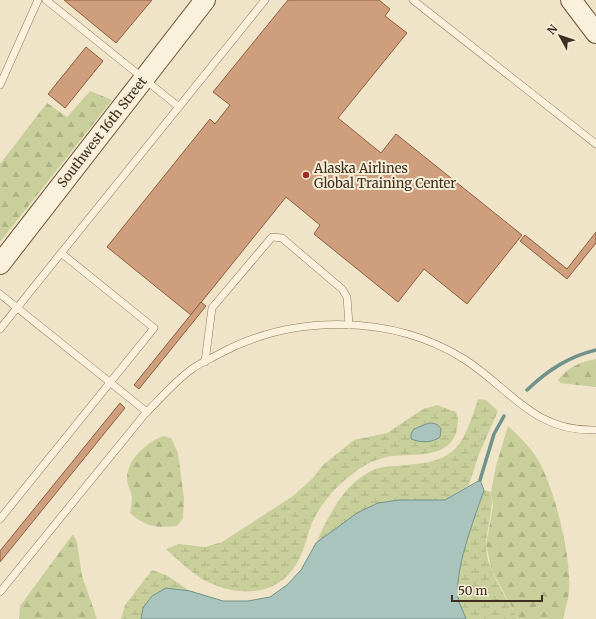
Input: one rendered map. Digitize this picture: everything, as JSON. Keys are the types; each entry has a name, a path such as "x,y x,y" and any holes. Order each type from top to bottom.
{"street":[{"name":"Southwest 16th Street","path":"0,264 205,0"},
{"path":"571,0 596,33"}],"lane":[{"path":"0,85 38,0"},
{"path":"46,0 179,107"},
{"path":"0,329 265,0"},
{"path":"413,0 596,144"},
{"path":"205,362 212,308 272,237 282,238 342,289 347,296 349,325"},
{"path":"0,519 154,328 61,253"},
{"path":"0,294 147,412"},
{"path":"0,592 147,412 193,368 236,346 281,331 314,326 349,325 375,327 402,332 429,342 464,360 492,380 523,407 542,419 577,429 596,430"}],"green space":[{"path":"90,91 112,100 0,242 0,164 47,103 67,117"},
{"path":"596,359 596,387 560,383 558,380 562,375 575,366"},
{"path":"478,399 486,400 498,411 479,454 469,485 445,500 399,500 378,503 357,513 316,543 331,512 344,493 361,477 379,468 424,463 438,459 456,448 468,428"},
{"path":"437,405 456,412 458,416 457,429 454,438 448,445 431,453 393,456 381,459 362,467 346,479 321,506 312,523 304,548 297,563 289,574 279,583 255,591 242,591 216,586 204,580 184,566 166,549 179,544 205,547 222,542 293,496 313,478 323,465 354,440 387,433 423,409"},
{"path":"508,426 535,455 549,483 555,502 565,541 568,560 569,595 563,619 518,619 492,571 486,545 493,506 491,492 496,466"},
{"path":"163,436 171,438 178,453 184,499 183,518 177,526 152,526 146,524 130,513 132,497 127,479 130,465 144,447"},
{"path":"484,490 491,492 492,499 486,544 489,563 498,583 518,619 466,619 459,602 458,590 461,561"},
{"path":"73,534 77,542 82,576 97,619 19,619 20,606"},
{"path":"152,570 168,576 190,591 166,588 143,608 141,619 121,619 125,605"}],"water":[{"path":"429,423 436,424 440,427 440,437 426,442 411,439 411,434 414,429"},
{"path":"480,480 484,490 470,530 461,561 459,576 459,602 466,619 141,619 143,608 152,596 166,588 190,591 223,601 248,601 270,597 287,585 301,570 316,543 357,513 378,503 399,500 445,500"}],"building":[{"path":"64,0 152,0 116,43"},
{"name":"Alaska Airlines Global Training Center","path":"288,0 379,0 390,9 385,16 407,33 338,118 381,153 396,134 522,235 467,304 424,269 398,302 314,234 320,225 286,197 191,315 107,247 210,119 215,124 230,105 213,92"},
{"path":"86,47 103,61 65,108 48,94"},
{"path":"596,232 596,243 567,279 520,241 525,235 567,269"},
{"path":"201,302 206,306 139,389 134,385"},
{"path":"120,403 125,408 0,562 0,551"}],"waterway":[{"path":"527,390 543,376 567,360 596,350"},
{"path":"480,480 494,434 504,416"}],"place":[{"name":"Alaska Airlines Global Training Center","path":"306,175"}]}
